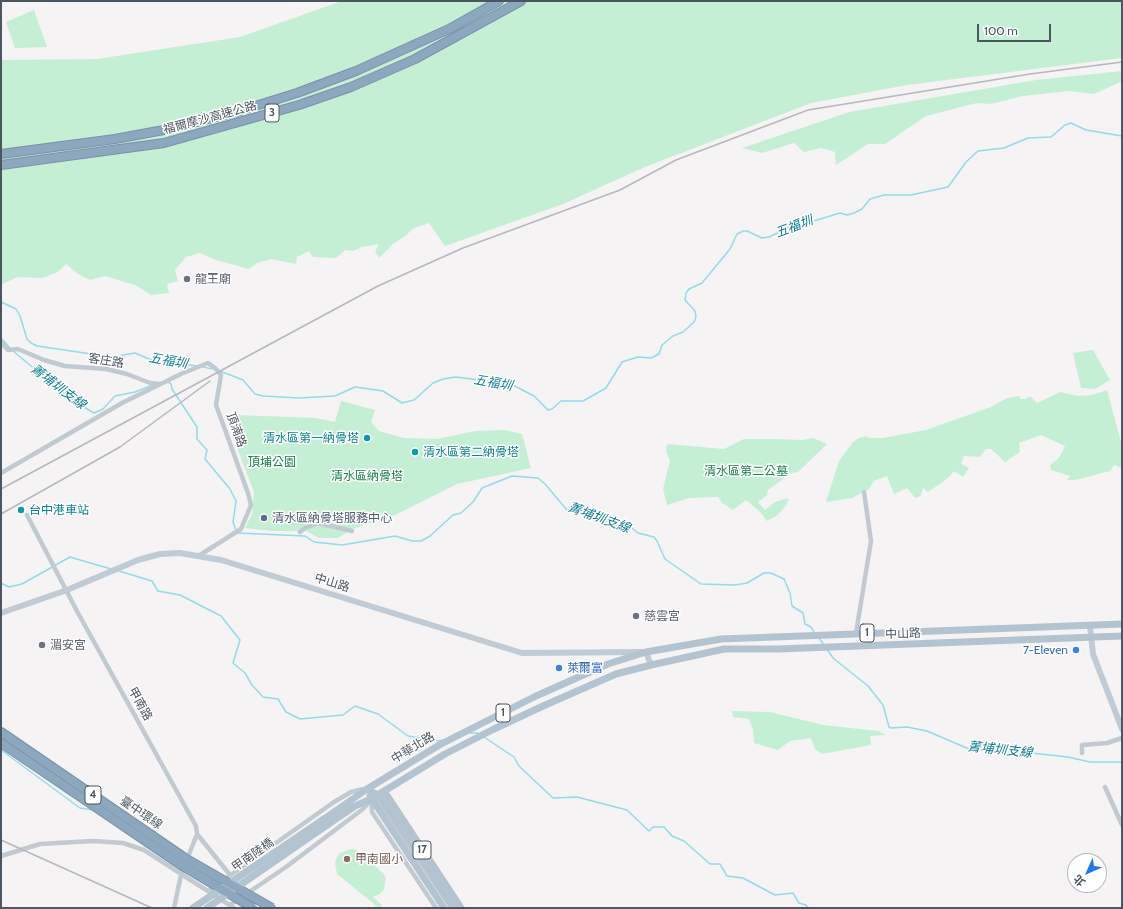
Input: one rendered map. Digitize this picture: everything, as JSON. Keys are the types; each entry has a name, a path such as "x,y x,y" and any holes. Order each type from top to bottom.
{"highway":[{"name":"福爾摩沙高速公路","path":"3,154 170,129 244,110 356,71 449,29 499,1"},
{"name":"福爾摩沙高速公路","path":"3,165 164,143 299,105 351,87 415,59 521,1"},
{"name":"臺中環線","path":"1,732 185,858 272,908"},
{"name":"臺中環線","path":"1,743 181,865 253,908"}],"main road":[{"name":"中山路","path":"646,652 721,639 1122,624"},
{"name":"中山路","path":"651,665 724,649 778,649 1122,636"},
{"name":"中華北路","path":"367,788 441,744 536,696 608,664 646,652"},
{"name":"中華北路","path":"378,795 445,754 543,706 616,674 651,665"},
{"name":"17","path":"367,788 378,795 461,908"},
{"name":"1","path":"326,822 367,788"},
{"name":"17","path":"378,795 444,908"},
{"name":"17","path":"378,795 453,908"},
{"name":"1","path":"326,822 378,795"},
{"name":"甲南陸橋","path":"193,908 326,822"},
{"name":"甲南陸橋","path":"207,908 326,822"}],"street":[{"name":"客庄路","path":"1,342 8,350 18,349 44,360 65,366 106,369 127,374 150,383 162,384"},
{"name":"頂湳路","path":"162,384 183,373 208,363 221,375 216,405 251,505 241,529 200,555"},
{"path":"1,473 122,403 162,384"},
{"path":"856,633 871,542 864,492"},
{"name":"甲南路","path":"27,515 193,818 197,834"},
{"path":"300,532 305,528 318,523 352,532"},
{"name":"中山路","path":"1,615 67,590 138,560 160,554 180,553 200,555 221,560 522,653 646,652"},
{"path":"1090,626 1093,654 1122,729"},
{"path":"646,652 651,665"},
{"path":"1082,753 1082,745 1107,743 1122,738"},
{"path":"1105,787 1122,825"},
{"name":"中華北路","path":"208,892 334,802 352,792 367,788"},
{"path":"378,795 372,812 436,908"},
{"name":"中華北路","path":"230,905 286,867 363,809 378,795"},
{"path":"174,908 181,875 197,834 230,875"},
{"path":"1,856 48,844 93,841 123,843 144,850 234,908"}],"green space":[{"path":"342,1 1122,1 1122,58 907,85 811,103 645,167 563,204 445,246 429,223 414,228 393,244 379,258 375,251 379,244 362,247 353,251 345,250 336,258 313,257 309,251 297,257 296,264 271,259 257,263 249,269 216,260 200,253 186,257 175,270 178,281 167,284 169,293 151,295 135,285 105,276 90,280 78,274 66,264 58,272 42,278 17,277 1,285 1,60 97,59 240,37"},
{"path":"34,10 47,47 15,48 6,22"},
{"path":"1122,71 1122,81 1094,94 1070,91 1023,96 990,104 977,103 926,116 885,144 868,144 836,165 835,152 821,148 804,152 794,143 762,153 742,148 849,112 1036,80"},
{"path":"1093,350 1110,380 1095,389 1081,388 1073,353"},
{"path":"1107,390 1122,446 1122,468 1114,465 1110,471 1075,480 1067,480 1070,476 1051,470 1050,465 1059,458 1065,446 1041,435 1019,443 1020,452 1005,462 991,449 986,449 980,457 964,456 961,464 969,468 963,477 954,471 948,478 928,492 923,488 921,496 915,498 907,488 894,494 887,476 874,481 869,489 852,498 826,502 839,461 853,442 859,438 866,436 869,438 883,438 926,430 991,407 1007,398 1020,396 1020,399 1025,399 1030,396 1037,403 1060,392 1078,396 1092,395"},
{"name":"清水區納骨塔","path":"341,401 375,410 371,422 379,431 404,438 437,439 475,431 505,430 522,434 531,468 457,484 395,515 352,529 338,538 319,538 306,531 273,531 245,528 252,514 254,492 232,435 236,430 237,415 316,418 335,422"},
{"name":"清水區第二公墓","path":"813,438 827,444 798,472 791,473 768,490 767,495 758,502 765,510 775,502 789,498 787,504 778,515 767,521 761,513 746,500 733,510 722,503 718,497 689,498 667,505 663,489 670,461 666,451 667,444 724,449 744,439 802,440"},
{"path":"732,711 770,712 823,725 878,731 886,735 870,736 871,745 822,754 815,749 811,738 790,741 778,750 754,743 753,729 749,719 733,717"},
{"path":"351,849 357,850 383,873 386,878 384,889 380,894 373,897 382,905 379,908 337,874 335,863 337,857 340,853"}],"waterway":[{"name":"五福圳","path":"220,371 243,380 255,394 263,396 299,398 335,396 355,387 383,391 402,403 414,400 433,383 443,379 456,377 511,384 534,396 548,410 552,409 561,401 583,401 606,388 622,362 638,357 651,358 659,354 662,345 673,336 683,332 694,322 696,317 695,311 685,300 686,293 689,289 702,283 730,249 737,234 743,231 747,231 762,238 769,237 798,223 817,220 840,213 847,215 854,213 862,209 870,199 884,195 911,195 948,187 966,162 978,151 1004,148 1028,138 1051,137 1065,125 1071,123 1086,130 1122,136"},
{"name":"五福圳","path":"1,302 16,309 20,316 27,339 37,346 112,357 135,353 149,359 197,366"},
{"name":"菁埔圳支線","path":"1,338 10,348"},
{"name":"菁埔圳支線","path":"13,351 72,400 94,413 103,409 115,396 135,392 153,385"},
{"name":"五福圳","path":"203,367 213,369"},
{"name":"菁埔圳支線","path":"168,382 171,384 172,389 197,427 197,439 207,450 205,459 230,489 236,501 233,522 237,533 305,536 314,542 342,545 395,536 412,541 421,541 430,536 453,515 461,513 473,502 482,488 512,476 538,478 567,510 632,528 638,533 654,537 665,559 701,584 735,585 747,583 764,573 771,573 784,579 790,593 792,606 803,613 805,624 811,627 815,634"},
{"path":"1,583 9,587 22,584 70,557 111,569"},
{"path":"119,571 152,581 158,591 180,595 221,616 240,640 233,663 245,673 252,685 263,697 278,699 286,712 300,719 343,715 355,706 378,714 408,736 439,741 443,740"},
{"name":"菁埔圳支線","path":"819,638 824,645"},
{"name":"菁埔圳支線","path":"827,649 833,658 868,686 883,705 889,727 891,728 907,727 927,731 969,749 994,749 1068,757 1090,762 1122,762"},
{"path":"470,733 478,733"},
{"path":"484,737 514,757 519,766 553,798 577,797 627,810 649,831 653,827 664,827 672,836 684,841 710,864 720,864 727,876 743,878 775,895 793,893 799,903 806,905 808,908"},
{"path":"1,750 80,808 94,810"}],"railway":[{"path":"1,489 378,286 463,248 620,190 676,160 808,110 1030,74 1122,62"},
{"path":"1,514 120,447 210,381"},
{"path":"1,840 152,908"}],"place":[{"name":"龍王廟","path":"187,279"},
{"name":"清水區第一納骨塔","path":"367,438"},
{"name":"清水區第二納骨塔","path":"415,452"},
{"name":"台中港車站","path":"21,510"},
{"name":"清水區納骨塔服務中心","path":"264,518"},
{"name":"慈雲宮","path":"636,616"},
{"name":"湄安宮","path":"42,645"},
{"name":"7-Eleven","path":"1076,650"},
{"name":"萊爾富","path":"559,668"},
{"name":"甲南國小","path":"347,859"}],"park label":[{"name":"頂埔公園","path":"272,462"}]}
